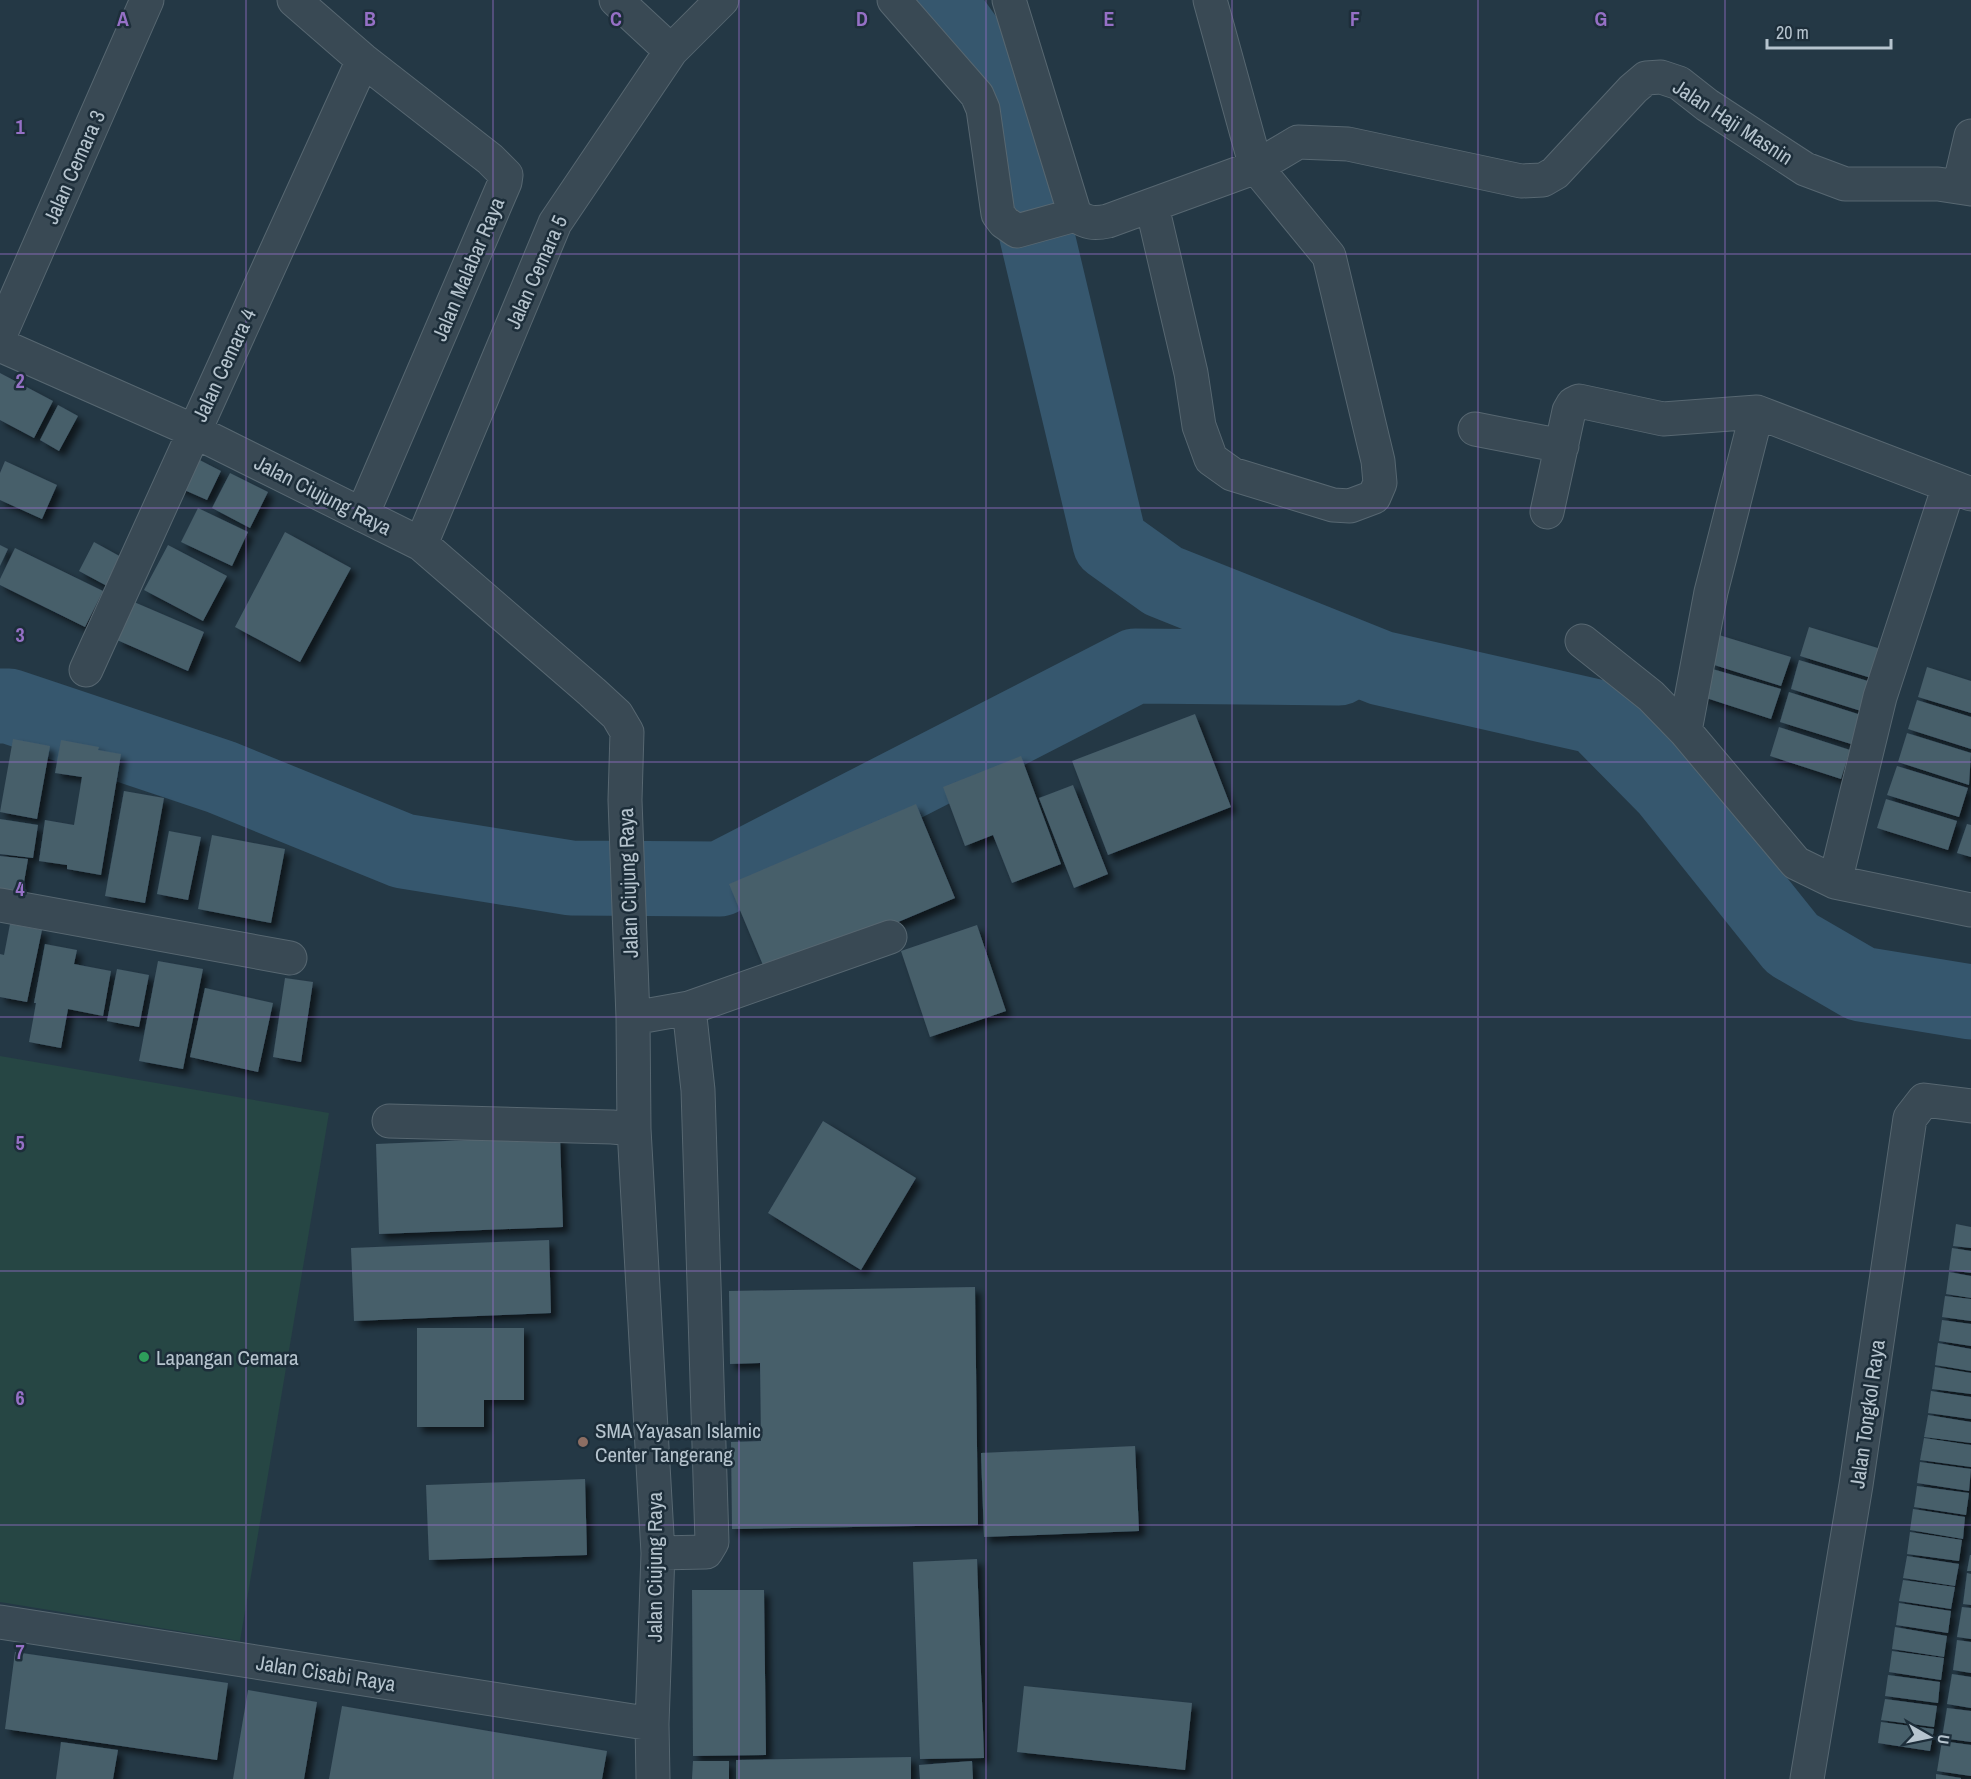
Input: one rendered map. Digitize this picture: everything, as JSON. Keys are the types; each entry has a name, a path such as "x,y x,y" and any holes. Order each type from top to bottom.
{"street":[{"name":"Jalan Cemara 3","path":"0,335 147,0"},
{"name":"Jalan Malabar Raya","path":"294,0 363,60 490,159 506,175 505,182 362,514"},
{"path":"616,0 671,51"},
{"name":"Jalan Cemara 5","path":"421,544 555,223 671,51 722,0"},
{"path":"894,0 972,86 977,95 983,109 999,214 1004,222 1017,231 1064,218 1009,0"},
{"path":"1152,206 1191,373 1199,426 1211,459 1232,474 1333,505 1350,507 1374,497 1380,483 1378,461 1329,256 1257,167 1210,0"},
{"name":"Jalan Cemara 4","path":"86,670 363,60"},
{"name":"Jalan Haji Masnin","path":"1064,218 1096,224 1108,222 1257,167 1298,142 1348,144 1521,181 1543,180 1555,173 1633,89 1646,78 1661,77 1679,83 1707,105 1805,169 1845,184 1938,183 1965,188"},
{"path":"1965,188 1971,136"},
{"name":"Jalan Ciujung Raya","path":"0,345 194,430 421,544 617,715 627,732 625,800 633,1018 634,1129 658,1553 652,1724 653,1779"},
{"path":"1547,512 1569,411 1573,404 1579,401 1663,419 1757,412 1960,490 1880,697 1835,882"},
{"path":"1685,731 1711,592 1757,412"},
{"path":"1475,429 1562,446"},
{"path":"1582,641 1652,696 1685,731 1796,863 1835,882 1971,909"},
{"path":"0,905 290,958"},
{"path":"633,1018 689,1008 890,937"},
{"path":"658,1553 706,1552 712,1542 698,1090 689,1008"},
{"name":"Jalan Tongkol Raya","path":"1807,1779 1856,1485 1910,1118 1924,1100 1971,1106"},
{"path":"389,1121 612,1126 634,1129"},
{"name":"Jalan Cisabi Raya","path":"0,1622 652,1724"}],"green space":[{"name":"Lapangan Cemara","path":"0,1056 329,1113 240,1641 0,1602"}],"building":[{"path":"0,373 53,401 34,438 0,420"},
{"path":"58,405 78,416 59,451 40,440"},
{"path":"188,454 221,471 207,500 173,485"},
{"path":"5,461 57,485 42,519 0,500 0,473"},
{"path":"230,473 268,492 250,528 212,508"},
{"path":"198,508 248,532 232,566 181,542"},
{"path":"285,532 351,568 300,662 235,627"},
{"path":"94,542 123,558 107,586 79,571"},
{"path":"0,545 8,549 0,566"},
{"path":"168,545 227,576 203,621 144,590"},
{"path":"15,548 103,591 85,627 0,585 0,579"},
{"path":"134,602 204,632 188,671 117,640"},
{"path":"1809,627 1881,649 1871,678 1800,656"},
{"path":"1719,635 1791,657 1781,686 1711,664"},
{"path":"1799,660 1871,682 1861,711 1791,689"},
{"path":"1927,667 1971,681 1971,713 1918,697"},
{"path":"1709,668 1781,689 1771,719 1700,696"},
{"path":"1789,692 1861,715 1851,744 1780,722"},
{"path":"1917,700 1971,717 1971,749 1908,729"},
{"path":"1195,714 1231,807 1108,855 1072,761"},
{"path":"1779,727 1850,750 1841,779 1770,756"},
{"path":"1907,733 1971,753 1969,785 1898,762"},
{"path":"13,739 50,746 37,819 0,812"},
{"path":"61,740 99,747 98,750 121,754 101,875 67,869 67,865 39,861 45,820 74,825 82,777 55,773"},
{"path":"1021,756 1061,864 1012,883 993,835 965,846 943,787"},
{"path":"1897,766 1968,788 1959,817 1887,795"},
{"path":"1073,785 1108,874 1074,888 1039,798"},
{"path":"124,791 164,798 145,903 105,896"},
{"path":"1886,799 1957,821 1948,850 1877,828"},
{"path":"916,804 955,898 768,977 729,884"},
{"path":"0,819 38,825 33,858 0,854"},
{"path":"1967,824 1971,825 1971,857 1957,853"},
{"path":"169,831 201,837 188,900 157,894"},
{"path":"212,835 285,849 271,923 198,909"},
{"path":"0,856 28,859 22,894 0,891"},
{"path":"10,924 42,930 27,1002 0,997 0,954 4,955"},
{"path":"977,925 1006,1011 930,1037 901,951"},
{"path":"45,944 77,950 74,964 111,971 103,1016 68,1009 61,1048 29,1042"},
{"path":"158,961 203,969 183,1069 139,1061"},
{"path":"117,969 149,975 139,1027 107,1021"},
{"path":"285,978 313,982 301,1062 273,1057"},
{"path":"205,988 273,1003 258,1072 190,1057"},
{"path":"823,1121 916,1178 861,1270 768,1213"},
{"path":"560,1136 563,1227 379,1234 376,1144"},
{"path":"1956,1224 1971,1227 1971,1248 1953,1246"},
{"path":"549,1240 551,1313 354,1321 351,1248"},
{"path":"1952,1248 1971,1251 1971,1273 1949,1270"},
{"path":"1949,1272 1971,1276 1971,1298 1946,1294"},
{"path":"975,1287 978,1525 732,1529 731,1442 761,1441 760,1363 730,1364 729,1291"},
{"path":"1945,1296 1971,1299 1971,1321 1942,1317"},
{"path":"1942,1320 1971,1324 1971,1346 1939,1341"},
{"path":"417,1328 524,1328 524,1400 484,1400 484,1427 417,1427"},
{"path":"1938,1343 1971,1349 1971,1371 1935,1365"},
{"path":"1935,1367 1971,1373 1971,1394 1932,1389"},
{"path":"1931,1391 1971,1397 1971,1419 1928,1413"},
{"path":"1928,1415 1971,1422 1971,1443 1924,1437"},
{"path":"1924,1438 1971,1445 1971,1467 1920,1460"},
{"path":"1135,1446 1139,1531 984,1537 981,1453"},
{"path":"1920,1462 1971,1469 1969,1491 1917,1483"},
{"path":"585,1479 587,1555 429,1560 426,1485"},
{"path":"1917,1486 1969,1493 1966,1515 1914,1507"},
{"path":"1913,1509 1965,1517 1963,1539 1910,1530"},
{"path":"1910,1532 1962,1540 1959,1561 1907,1554"},
{"path":"1970,1555 1971,1571 1967,1571"},
{"path":"1907,1556 1959,1564 1955,1586 1903,1578"},
{"path":"977,1559 984,1758 920,1759 913,1562"},
{"path":"1967,1573 1971,1574 1971,1605 1963,1604"},
{"path":"1903,1580 1955,1587 1951,1609 1899,1601"},
{"path":"692,1590 764,1590 766,1755 693,1756"},
{"path":"1899,1603 1951,1611 1948,1633 1896,1625"},
{"path":"1962,1607 1971,1608 1971,1639 1957,1637"},
{"path":"1895,1627 1947,1636 1944,1657 1892,1649"},
{"path":"1957,1640 1971,1642 1971,1673 1953,1670"},
{"path":"1892,1651 1944,1658 1941,1680 1889,1672"},
{"path":"15,1652 228,1683 217,1760 5,1729"},
{"path":"1952,1674 1971,1677 1971,1708 1947,1704"},
{"path":"1888,1675 1940,1682 1938,1703 1885,1696"},
{"path":"1024,1686 1192,1703 1185,1770 1017,1752"},
{"path":"248,1690 317,1702 304,1779 233,1779"},
{"path":"1885,1699 1937,1706 1934,1727 1881,1720"},
{"path":"342,1706 607,1751 602,1779 329,1779"},
{"path":"1947,1708 1971,1711 1971,1742 1942,1738"},
{"path":"1881,1722 1934,1729 1930,1751 1878,1743"},
{"path":"1942,1741 1971,1745 1971,1776 1937,1771"},
{"path":"61,1742 118,1750 113,1779 56,1779"},
{"path":"911,1757 911,1779 736,1779 736,1760"},
{"path":"693,1761 729,1761 729,1779 692,1779"},
{"path":"972,1761 973,1779 920,1779 919,1765"},
{"path":"1936,1774 1961,1778 1961,1779 1936,1779"}],"waterway":[{"path":"940,0 1002,89 1110,543 1163,581 1381,668 1597,717 1668,789 1792,944 1861,984 1971,1002"},
{"path":"0,706 9,706 221,777 403,851 571,878 720,879 1135,666 1339,668"}],"place":[{"name":"Lapangan Cemara","path":"144,1357"},
{"name":"SMA Yayasan Islamic Center Tangerang","path":"583,1442"}]}
